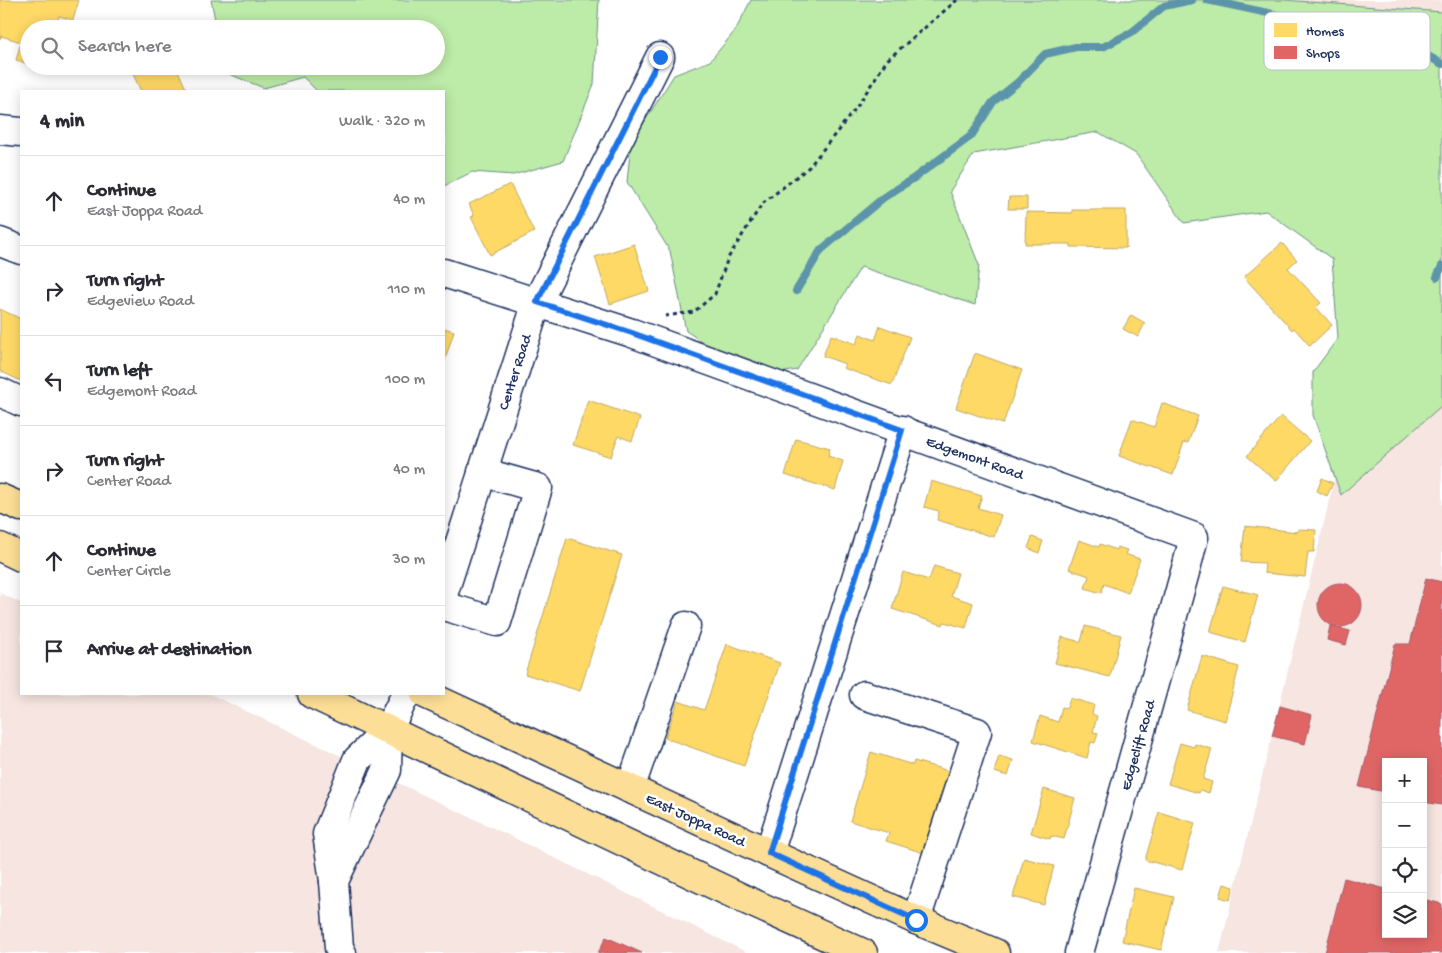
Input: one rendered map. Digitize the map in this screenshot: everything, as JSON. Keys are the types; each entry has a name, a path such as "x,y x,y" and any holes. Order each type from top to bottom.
{"main road":[{"path":"0,498 20,507"},
{"path":"0,547 20,557"},
{"path":"314,695 744,899 863,953"},
{"name":"East Joppa Road","path":"427,695 916,920 995,953"}],"street":[{"name":"Center Road","path":"445,589 537,302 660,57"},
{"path":"0,130 20,132"},
{"path":"0,242 20,250"},
{"name":"Edgemont Road","path":"445,273 632,333 1194,537"},
{"path":"0,392 20,402"},
{"path":"769,853 902,430"},
{"path":"445,606 498,622 538,488 482,472"},
{"name":"Edgeclift Road","path":"1079,953 1194,537"},
{"path":"630,789 686,626"},
{"path":"342,953 327,834 357,760 388,730 406,695"},
{"path":"864,695 977,732 916,920"}],"path":[{"path":"632,333 638,325 655,318 694,312 715,294 728,258 762,204 809,167 856,108 887,60 958,0"}],"shaded area":[{"path":"1251,0 1442,0 1442,953 1219,953 1357,387 1427,88 1391,70 1430,70 1430,12 1275,12"},
{"path":"0,593 20,603 20,695 212,695 506,834 748,953 0,953"}],"green space":[{"path":"211,0 599,0 594,84 563,161 513,175 472,172 445,186 445,90 316,90 303,77 264,88 232,75 445,75 445,20 215,20"},
{"path":"751,0 1284,0 1442,12 1442,405 1341,495 1313,415 1313,372 1338,338 1332,259 1266,211 1184,223 1136,154 1098,132 974,154 950,191 979,265 975,305 861,267 797,370 756,377 686,331 670,251 627,182 631,143 674,75 710,61 735,31"}],"building: Homes":[{"path":"0,0 79,0 73,20 59,16 58,20 20,20 20,42 1,36 0,39"},
{"path":"20,46 20,61 16,60"},
{"path":"133,75 180,75 187,90 141,90"},
{"path":"510,184 534,232 490,255 471,217 474,216 469,204"},
{"path":"1009,197 1027,197 1027,209 1008,209"},
{"path":"1072,210 1126,210 1126,248 1071,247 1071,244 1025,244 1026,212 1072,213"},
{"path":"1282,243 1297,260 1288,268 1321,303 1316,307 1332,325 1310,346 1294,328 1292,330 1244,277"},
{"path":"634,244 649,291 610,304 595,257"},
{"path":"0,309 20,319 20,381 0,371"},
{"path":"1131,315 1145,323 1138,337 1123,329"},
{"path":"880,326 910,337 892,385 843,368 845,364 823,356 831,335 856,344 860,334 875,340"},
{"path":"445,328 454,331 445,360"},
{"path":"975,353 1022,370 1003,424 956,408"},
{"path":"588,400 640,418 632,441 618,436 611,457 573,445"},
{"path":"1162,403 1198,416 1188,443 1184,442 1173,475 1119,456 1132,419 1154,427"},
{"path":"1281,416 1310,441 1276,481 1247,456"},
{"path":"796,439 830,448 828,456 843,461 835,490 785,475"},
{"path":"1322,478 1333,483 1327,496 1317,491"},
{"path":"931,481 982,496 978,508 1001,515 994,537 937,520 939,511 924,507"},
{"path":"1245,526 1298,532 1298,529 1316,530 1314,552 1308,552 1305,577 1264,573 1265,563 1241,562"},
{"path":"1032,537 1043,541 1039,553 1028,548"},
{"path":"567,538 622,555 580,691 525,674"},
{"path":"1079,540 1099,547 1100,544 1116,550 1117,547 1127,550 1125,554 1140,559 1128,593 1104,584 1101,593 1085,588 1089,576 1069,569"},
{"path":"934,566 958,573 951,596 973,603 966,628 944,622 943,625 892,609 903,572 929,580"},
{"path":"1223,586 1258,595 1245,642 1210,632"},
{"path":"1085,626 1121,635 1110,677 1055,663 1062,637 1081,642"},
{"path":"727,644 780,663 744,766 665,738 678,701 704,710"},
{"path":"1202,656 1239,667 1225,721 1187,710"},
{"path":"1070,698 1094,705 1092,714 1097,716 1093,732 1098,733 1095,743 1091,742 1087,758 1033,741 1040,716 1058,722 1062,707 1067,708"},
{"path":"1180,743 1194,747 1195,744 1212,749 1203,779 1212,782 1209,793 1200,790 1199,793 1168,784"},
{"path":"871,752 913,765 914,761 949,771 924,853 886,841 889,833 850,821"},
{"path":"999,756 1013,760 1008,776 994,772"},
{"path":"1044,789 1075,798 1064,839 1051,836 1050,839 1031,833"},
{"path":"1159,812 1195,823 1182,870 1145,860"},
{"path":"1024,858 1054,866 1044,905 1013,897"},
{"path":"1224,884 1234,887 1230,900 1220,897"},
{"path":"1134,888 1174,897 1161,950 1122,941"}],"building: Shops":[{"path":"1426,578 1442,582 1442,805 1427,803 1427,758 1382,758 1382,791 1359,787 1395,644 1410,644"},
{"path":"1340,583 1352,587 1358,593 1362,605 1358,617 1352,623 1340,627 1328,623 1322,617 1318,605 1322,593 1328,587"},
{"path":"1330,626 1350,631 1346,645 1327,640"},
{"path":"1280,706 1312,715 1305,744 1272,736"},
{"path":"1344,878 1382,888 1382,938 1427,938 1427,900 1442,904 1442,953 1325,953"},
{"path":"606,937 642,953 598,953"}],"waterway":[{"path":"796,291 821,250 883,198 914,178 971,136 993,102 1018,82 1045,54 1076,47 1103,47 1132,32 1164,6 1192,0"},
{"path":"1207,0 1264,12"},
{"path":"1430,57 1442,64"},
{"path":"1437,277 1442,266"}],"route":[{"path":"660,57 537,302 632,333 902,430 769,853 916,920"}]}
